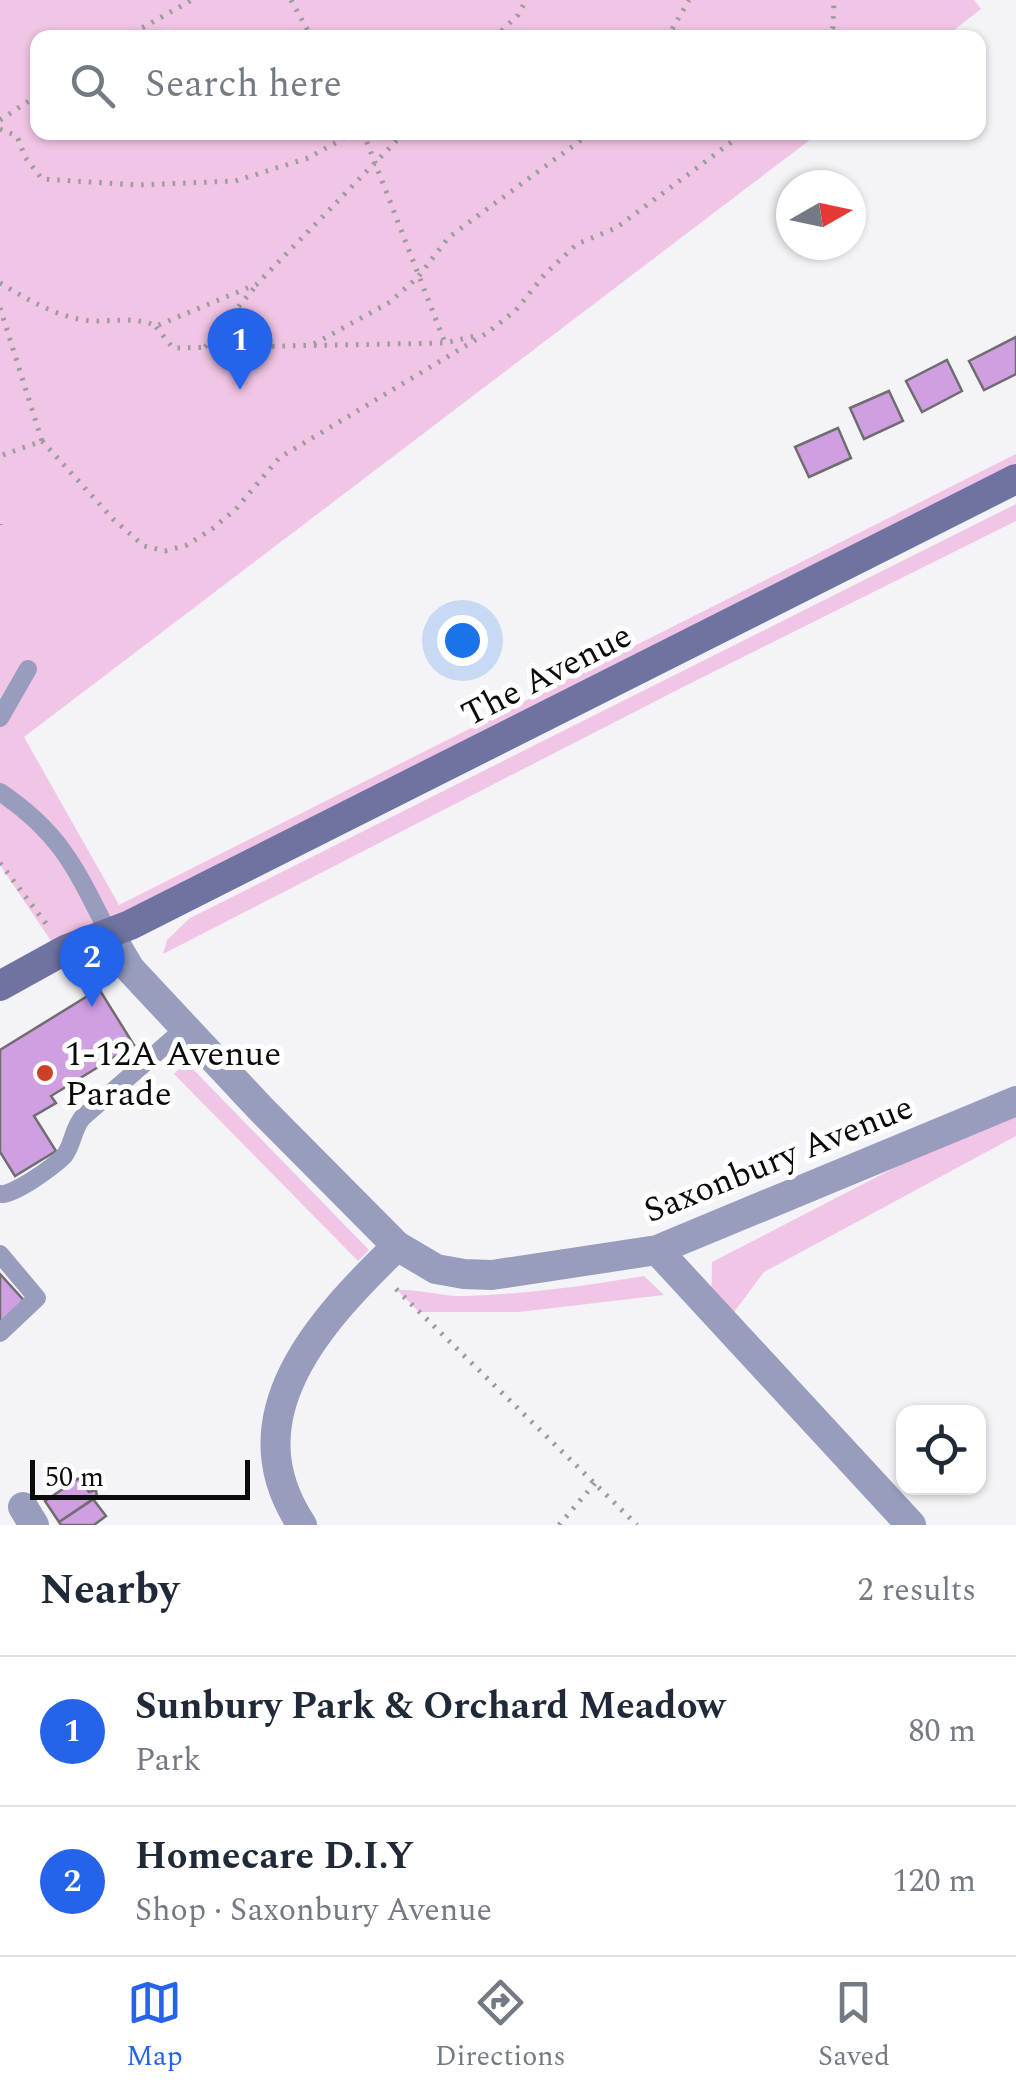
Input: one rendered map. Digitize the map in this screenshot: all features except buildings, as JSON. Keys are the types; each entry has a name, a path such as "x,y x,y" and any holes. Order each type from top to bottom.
{"street":[{"name":"The Avenue","path":"0,986 65,950 130,925 1016,478"},
{"name":"Saxonbury Avenue","path":"108,932 130,969 397,1246 436,1269 492,1275 657,1250 1016,1101"},
{"path":"302,1525 290,1507 279,1477 279,1411 288,1382 304,1351 336,1308 397,1246"},
{"path":"657,1250 911,1525"}],"lane":[{"path":"0,718 28,668"},
{"path":"0,792 46,826 76,868 108,932"},
{"path":"0,1194 11,1194 64,1156 72,1130 82,1118 186,1028"},
{"path":"0,1254 37,1298 0,1333"}],"path":[{"path":"138,30 192,0"},
{"path":"291,0 308,30"},
{"path":"502,30 518,15 526,0"},
{"path":"672,30 689,0"},
{"path":"831,30 834,0"},
{"path":"0,120 30,100"},
{"path":"0,129 17,136 25,158 42,179 138,184 235,182 308,158 343,140"},
{"path":"363,140 445,342"},
{"path":"205,347 257,284 397,140"},
{"path":"314,344 390,302 449,238 581,140"},
{"path":"0,308 42,441 114,520 144,546 165,551 187,545 212,529 236,509 279,458 487,333 516,310 545,274 577,244 616,228 734,140"},
{"path":"0,283 33,303 81,320 144,320 156,326 173,348 445,342 487,333"},
{"path":"156,326 257,284"},
{"path":"0,456 42,441"},
{"path":"0,863 65,950"},
{"path":"559,1525 596,1482"}],"shaded area":[{"path":"0,0 974,0 981,9 954,30 30,30 30,140 810,140 24,737 119,905 1016,454 1016,470 59,953 0,865"},
{"path":"1016,504 1016,521 163,954 167,940 190,918"},
{"path":"186,1062 369,1250 358,1261 174,1074"},
{"path":"1016,1105 1016,1136 764,1272 725,1324 711,1309 712,1262"},
{"path":"644,1276 664,1295 519,1312 419,1312 397,1290 489,1295"}],"place":[{"name":"Sunbury Park & Orchard Meadow","path":"240,390"},
{"name":"Homecare D.I.Y","path":"92,1007"},
{"name":"1-12A Avenue Parade","path":"45,1073"}]}
